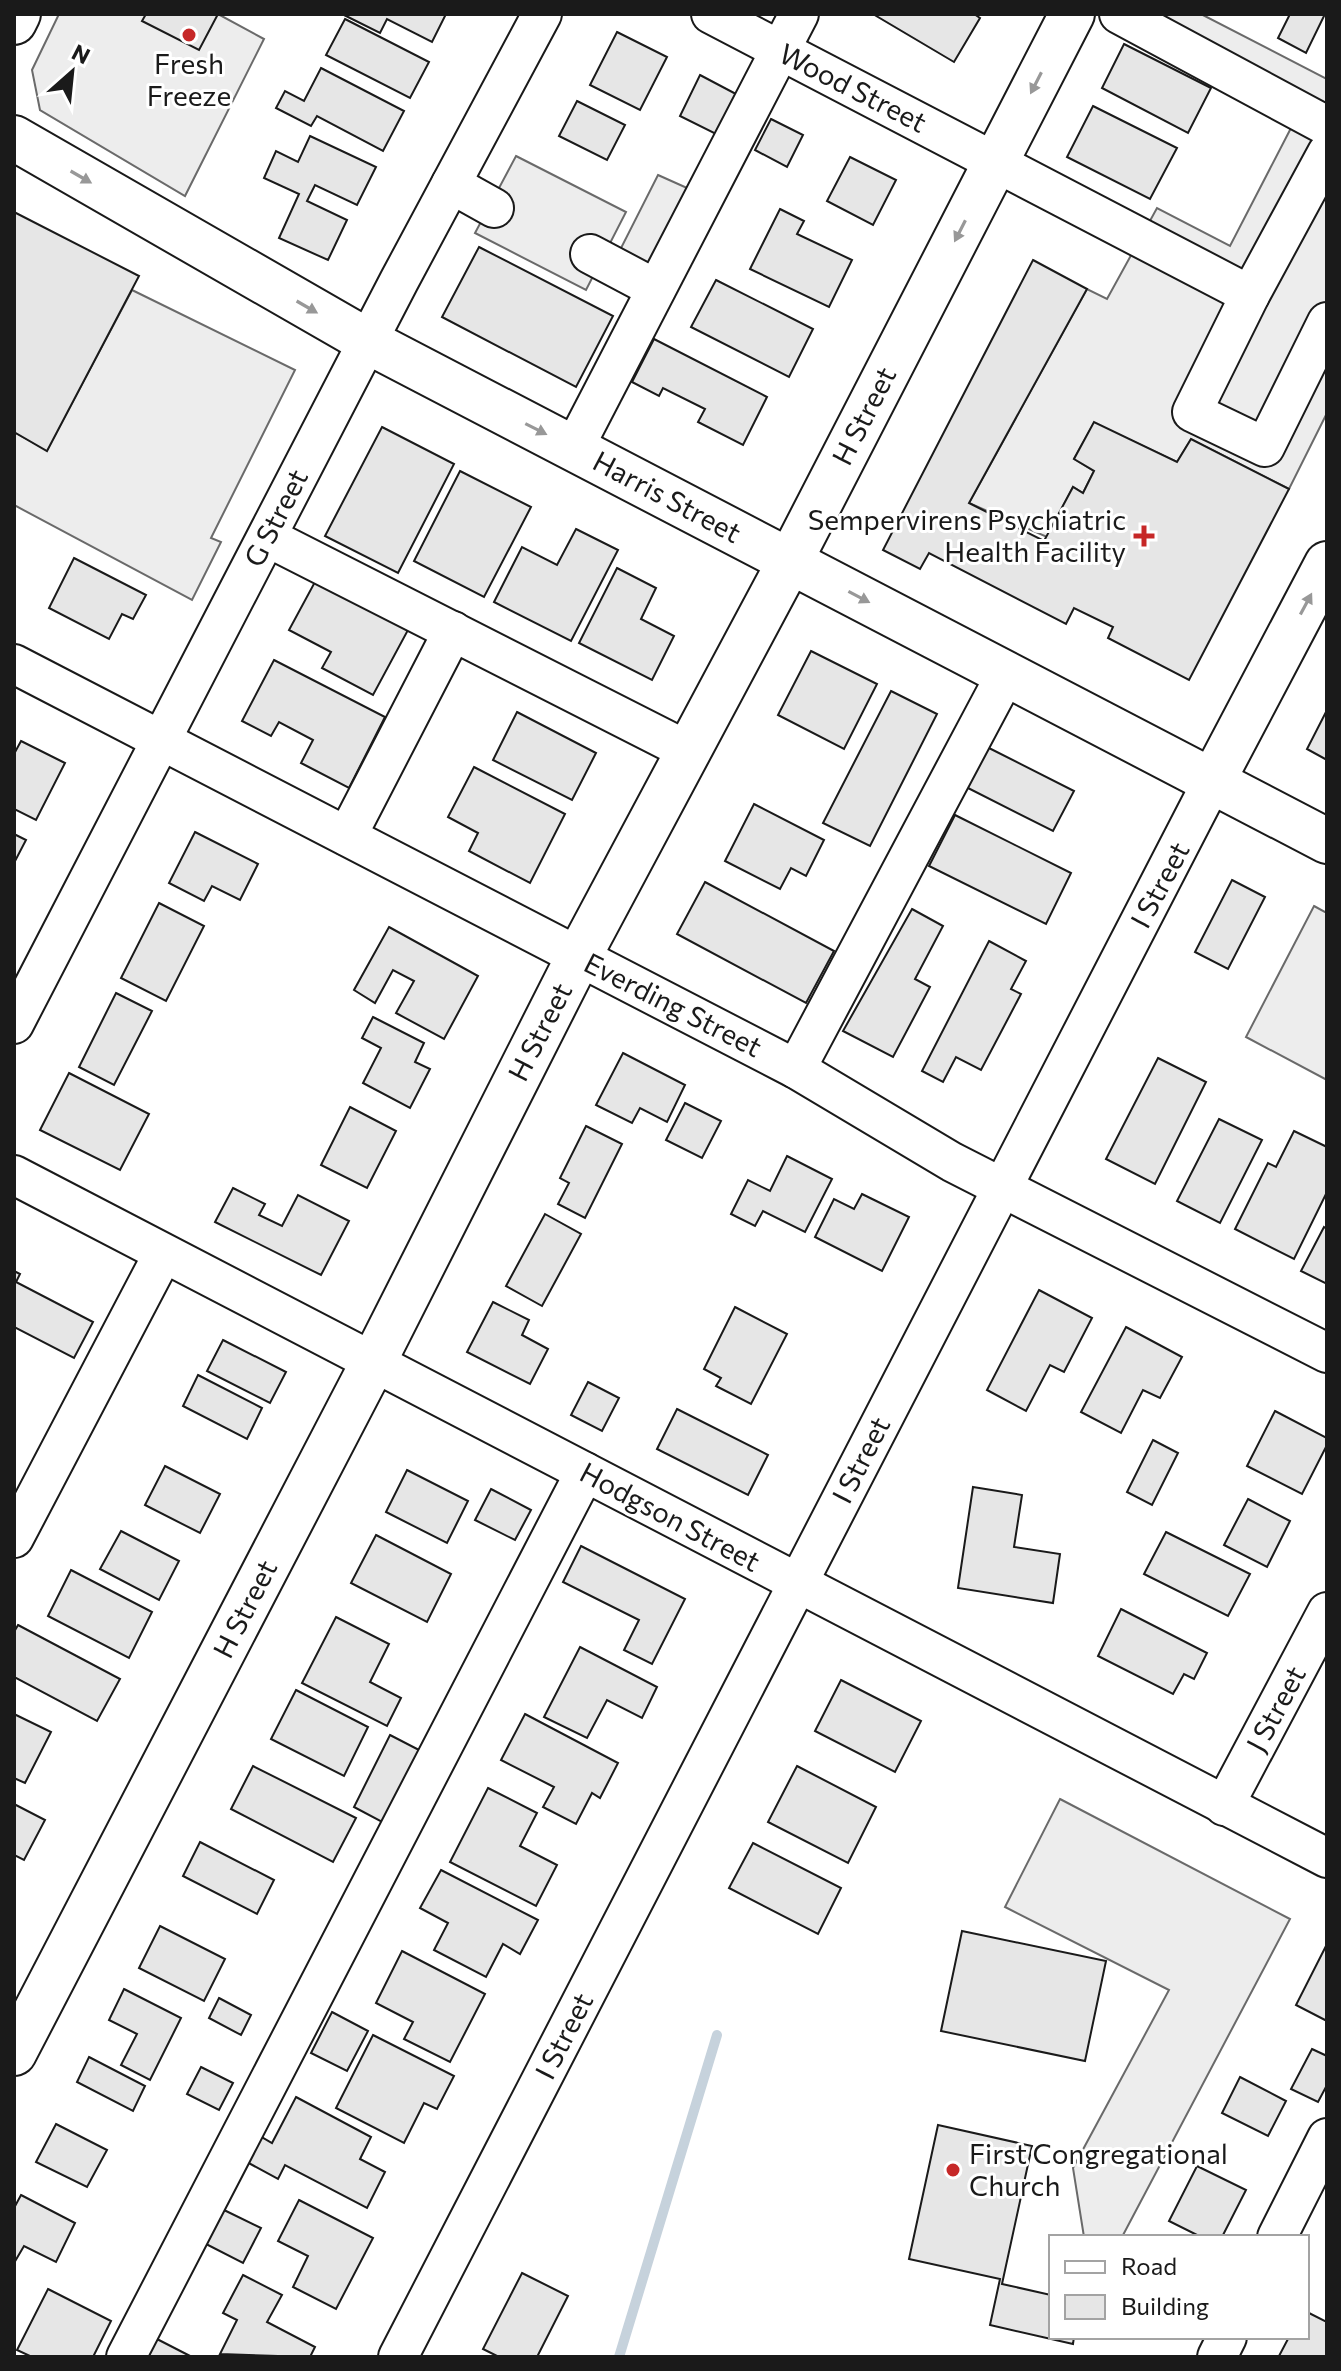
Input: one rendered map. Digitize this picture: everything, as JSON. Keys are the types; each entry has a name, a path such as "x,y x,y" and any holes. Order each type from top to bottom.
{"main road":[{"path":"14,22 18,14"},
{"name":"H Street","path":"14,2053 374,1361 579,956 790,561 1072,14"},
{"name":"Harris Street","path":"14,138 369,342 1327,841"},
{"name":"I Street","path":"1212,782 1327,564"},
{"path":"1119,733 1161,739 1181,748 1213,735 1233,710 1259,665 1285,644"}],"street":[{"name":"G Street","path":"14,1024 542,14"},
{"name":"Wood Street","path":"711,14 1250,295"},
{"path":"574,448 799,14"},
{"path":"1119,14 1327,126"},
{"path":"1327,153 1250,295 1192,412 1265,447 1327,322"},
{"path":"451,184 494,208"},
{"path":"590,254 656,289"},
{"path":"267,537 688,751"},
{"path":"347,836 453,631"},
{"name":"Everding Street","path":"14,664 796,1069 952,1162 1327,1353"},
{"path":"796,1069 1006,674"},
{"name":"I Street","path":"398,2357 1212,782"},
{"name":"Hodgson Street","path":"14,1175 1327,1858"},
{"path":"14,1538 163,1254"},
{"path":"126,2357 585,1472"},
{"name":"J Street","path":"1224,1806 1327,1612"},
{"path":"1278,2235 1327,2138"},
{"path":"1217,2357 1226,2339"}],"shaded area":[{"path":"59,14 218,14 264,39 185,196 40,110 32,70"},
{"path":"1127,14 1201,14 1327,79 1327,413 1289,489 1191,439 1177,462 1094,423 1074,459 1094,471 1083,493 1073,487 1047,537 969,503 1087,289 1107,299 1157,208 1230,246 1291,128"},
{"path":"516,156 626,212 586,290 475,233"},
{"path":"658,175 705,196 664,275 620,250"},
{"path":"132,290 295,370 211,538 221,542 192,600 14,505 14,432 47,450"},
{"path":"1314,906 1327,913 1327,1080 1246,1037"},
{"path":"1060,1799 1290,1919 1123,2235 1084,2235 1073,2168 1169,1990 1005,1907"}],"building":[{"name":"Fresh Freeze","path":"146,14 218,14 199,50 142,21"},
{"path":"342,14 446,14 432,42 387,19 380,33"},
{"path":"873,14 974,14 980,18 954,62"},
{"path":"1290,14 1325,14 1306,53 1278,38"},
{"path":"345,19 429,62 410,98 326,55"},
{"path":"617,32 667,57 640,110 590,85"},
{"path":"1124,44 1211,88 1188,133 1102,88"},
{"path":"321,68 404,111 383,151 317,116 311,126 276,108 285,91 304,101"},
{"path":"700,75 736,94 716,134 680,116"},
{"path":"577,101 625,125 607,160 559,136"},
{"path":"1093,106 1177,148 1150,199 1067,157"},
{"path":"771,119 803,135 787,167 755,150"},
{"path":"310,136 376,167 357,205 315,185 307,201 347,220 328,260 279,238 299,194 264,178 276,151 298,162"},
{"path":"850,157 896,180 873,225 827,201"},
{"path":"780,209 804,221 797,234 852,260 829,307 750,269"},
{"path":"14,212 139,276 47,451 14,432"},
{"path":"479,247 613,316 576,387 442,317"},
{"path":"1033,260 1087,289 969,503 1044,541 1073,487 1083,493 1094,471 1074,459 1094,422 1177,462 1191,439 1289,489 1189,680 1108,638 1113,627 1074,608 1066,624 929,553 920,569 883,550"},
{"path":"716,280 813,329 789,377 691,327"},
{"path":"654,339 767,397 743,445 698,422 705,409 663,388 659,396 632,382"},
{"path":"382,427 454,464 398,573 325,536"},
{"path":"460,471 531,507 484,597 414,561"},
{"path":"576,529 618,550 571,641 494,602 522,547 557,565"},
{"path":"74,558 146,595 133,619 122,614 109,639 49,608"},
{"path":"617,568 656,588 641,619 674,636 652,680 579,643"},
{"path":"316,580 408,630 373,695 322,668 331,652 289,630"},
{"path":"811,651 877,684 844,749 778,715"},
{"path":"274,660 385,717 349,788 301,763 313,740 279,722 271,736 242,721"},
{"path":"891,691 937,714 870,846 823,823"},
{"path":"1327,710 1327,760 1307,749"},
{"path":"517,712 596,753 572,800 493,760"},
{"path":"21,741 65,763 36,820 14,809 14,754"},
{"path":"985,746 1074,791 1053,831 964,786"},
{"path":"474,767 565,814 530,883 469,851 478,833 448,817"},
{"path":"754,804 824,840 806,876 791,868 780,889 725,861"},
{"path":"955,815 1071,873 1046,924 929,866"},
{"path":"195,832 258,864 240,900 212,886 204,901 169,883"},
{"path":"14,834 26,840 14,863"},
{"path":"1232,880 1265,897 1228,969 1195,952"},
{"path":"705,882 834,951 806,1003 677,934"},
{"path":"159,903 204,926 166,1001 121,978"},
{"path":"912,909 943,926 915,979 930,987 893,1057 843,1031"},
{"path":"389,927 478,976 444,1039 396,1013 414,981 393,970 375,1003 354,990"},
{"path":"989,941 1026,961 1011,989 1021,994 981,1070 956,1057 943,1082 922,1071"},
{"path":"116,993 152,1011 114,1085 79,1067"},
{"path":"373,1017 424,1043 415,1062 430,1069 410,1108 363,1083 381,1048 362,1038"},
{"path":"623,1053 685,1085 667,1122 640,1108 632,1123 596,1105"},
{"path":"1158,1058 1206,1082 1155,1184 1106,1159"},
{"path":"69,1073 149,1114 120,1170 40,1130"},
{"path":"685,1103 721,1121 702,1158 666,1140"},
{"path":"350,1107 396,1131 367,1188 321,1165"},
{"path":"1219,1119 1262,1140 1220,1223 1177,1201"},
{"path":"586,1126 622,1144 585,1218 558,1204 569,1183 560,1178"},
{"path":"1294,1131 1327,1147 1327,1192 1294,1259 1235,1229 1268,1163 1276,1167"},
{"path":"787,1156 832,1179 805,1232 763,1211 755,1226 731,1214 748,1180 770,1191"},
{"path":"233,1188 265,1204 259,1215 282,1226 298,1195 349,1221 321,1275 215,1222"},
{"path":"862,1194 909,1217 882,1271 815,1237 834,1199 854,1209"},
{"path":"545,1214 581,1234 542,1306 506,1286"},
{"path":"1324,1227 1327,1229 1327,1284 1301,1271"},
{"path":"14,1271 20,1274 16,1282 93,1322 74,1358 14,1327"},
{"path":"1039,1290 1092,1318 1064,1372 1050,1365 1026,1411 987,1390"},
{"path":"493,1302 529,1320 522,1335 548,1349 530,1384 467,1352"},
{"path":"735,1307 787,1334 751,1404 716,1386 721,1378 704,1369"},
{"path":"1126,1327 1182,1357 1160,1398 1143,1390 1121,1433 1081,1412"},
{"path":"223,1340 286,1372 270,1403 207,1371"},
{"path":"198,1375 262,1408 247,1439 183,1406"},
{"path":"588,1382 619,1398 602,1431 571,1415"},
{"path":"677,1409 768,1455 748,1495 657,1449"},
{"path":"1275,1411 1327,1438 1327,1445 1302,1494 1247,1466"},
{"path":"1153,1440 1178,1453 1152,1505 1127,1492"},
{"path":"165,1466 220,1494 200,1533 145,1505"},
{"path":"407,1470 468,1501 447,1543 386,1512"},
{"path":"973,1487 1022,1495 1014,1547 1060,1554 1053,1603 958,1588"},
{"path":"491,1489 531,1510 515,1540 475,1520"},
{"path":"1248,1499 1290,1521 1267,1567 1224,1545"},
{"path":"121,1531 179,1561 159,1600 100,1569"},
{"path":"1166,1532 1250,1574 1228,1616 1144,1574"},
{"path":"376,1535 451,1574 427,1622 351,1583"},
{"path":"581,1546 685,1599 652,1664 624,1650 639,1620 563,1582"},
{"path":"71,1570 152,1612 129,1658 48,1616"},
{"path":"1121,1609 1207,1653 1194,1679 1184,1674 1173,1694 1098,1656"},
{"path":"336,1617 389,1644 370,1682 401,1698 387,1726 302,1683"},
{"path":"18,1625 120,1679 97,1721 14,1677 14,1632"},
{"path":"580,1647 657,1687 642,1718 607,1700 587,1738 544,1717"},
{"path":"841,1680 921,1721 895,1772 815,1731"},
{"path":"296,1690 368,1727 344,1776 271,1739"},
{"path":"14,1714 51,1732 25,1783 14,1778"},
{"path":"525,1714 618,1763 600,1798 592,1793 576,1824 543,1807 554,1787 501,1760"},
{"path":"390,1735 421,1751 384,1823 354,1807"},
{"path":"253,1766 356,1818 333,1862 231,1809"},
{"path":"797,1766 876,1807 848,1863 768,1822"},
{"path":"488,1788 537,1813 520,1846 557,1865 536,1906 450,1862"},
{"path":"14,1804 45,1820 24,1860 14,1855"},
{"path":"200,1842 274,1880 257,1914 183,1876"},
{"path":"753,1843 841,1888 818,1934 729,1888"},
{"path":"441,1870 538,1920 520,1954 503,1944 486,1977 434,1950 448,1923 420,1908"},
{"path":"160,1926 225,1959 204,2001 139,1968"},
{"path":"962,1931 1106,1961 1085,2061 941,2031"},
{"path":"1327,1944 1327,2021 1296,2005"},
{"path":"402,1951 485,1994 450,2062 404,2039 413,2022 376,2003"},
{"path":"124,1989 181,2018 150,2080 121,2065 137,2034 109,2020"},
{"path":"219,1998 251,2015 241,2035 209,2018"},
{"path":"332,2012 368,2031 347,2071 311,2053"},
{"path":"373,2035 454,2076 437,2109 424,2103 404,2143 336,2108"},
{"path":"1312,2049 1327,2056 1327,2085 1318,2102 1291,2089"},
{"path":"89,2057 145,2086 133,2111 77,2082"},
{"path":"201,2067 233,2083 219,2110 187,2094"},
{"path":"1240,2077 1286,2101 1268,2136 1222,2113"},
{"path":"296,2097 371,2137 360,2159 385,2172 367,2208 285,2165 278,2179 245,2161 258,2135 272,2143"},
{"path":"56,2124 107,2150 87,2187 36,2162"},
{"path":"938,2125 1032,2146 1002,2284 1049,2295 1049,2339 990,2325 1000,2279 909,2259"},
{"path":"1197,2166 1246,2190 1223,2235 1197,2235 1169,2221"},
{"path":"21,2195 75,2223 56,2262 24,2246 14,2263 14,2208"},
{"path":"299,2200 373,2238 336,2309 293,2287 308,2256 278,2241"},
{"path":"224,2210 261,2228 243,2263 206,2244"},
{"path":"522,2273 568,2296 537,2357 499,2357 483,2349"},
{"path":"243,2275 282,2295 267,2322 315,2347 310,2357 220,2354 237,2320 223,2313"},
{"path":"48,2289 111,2321 93,2357 32,2357 17,2350"},
{"path":"1309,2313 1327,2322 1327,2357 1279,2356 1288,2339 1309,2339"},
{"path":"155,2338 192,2357 145,2357"},
{"path":"1051,2339 1074,2339 1073,2344"}],"waterway":[{"path":"619,2357 717,2035"}],"place":[{"name":"Fresh Freeze","path":"189,35"},
{"name":"Sempervirens Psychiatric Health Facility","path":"1144,536"},
{"name":"First Congregational Church","path":"953,2170"}]}
